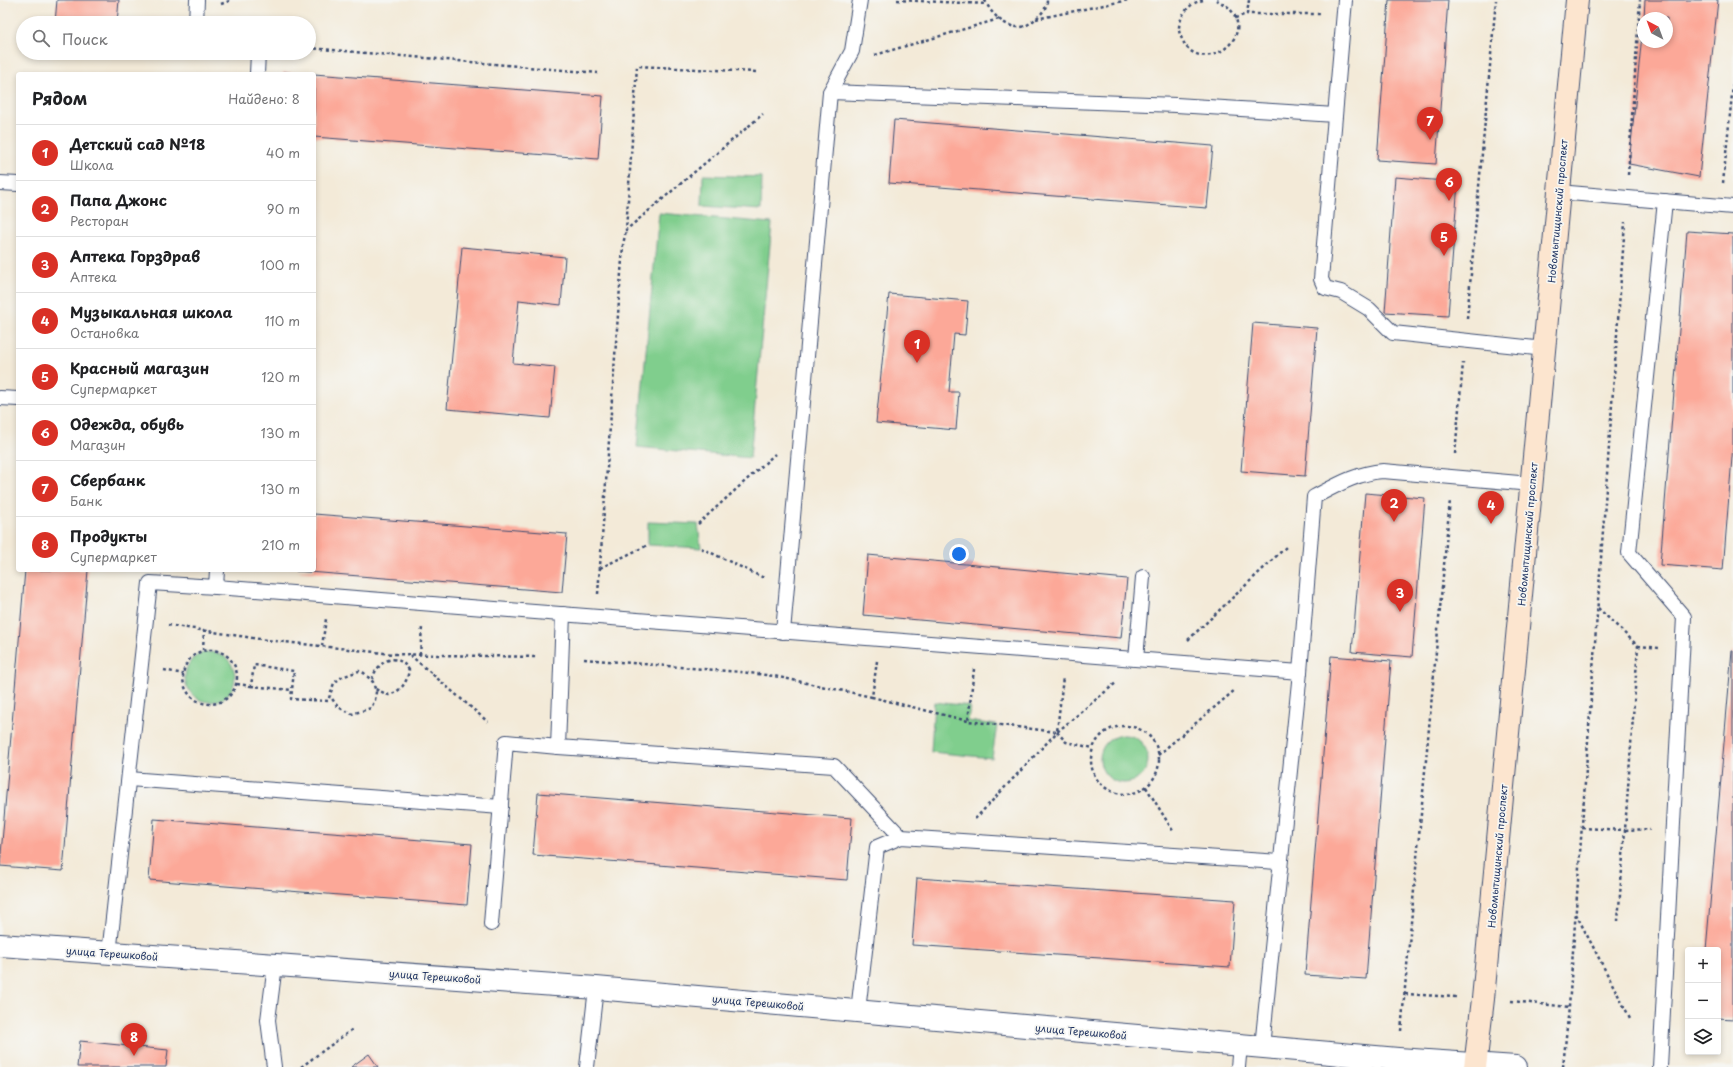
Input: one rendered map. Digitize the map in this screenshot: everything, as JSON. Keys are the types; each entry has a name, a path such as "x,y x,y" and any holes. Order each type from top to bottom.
{"main road":[{"name":"Новомытищинский проспект","path":"1475,1065 1483,999 1577,0"}],"street":[{"name":"улица Терешковой","path":"0,945 596,988 1262,1047 1475,1065 1516,1067"}],"lane":[{"path":"196,16 197,0"},
{"path":"783,632 830,92 852,51 860,0"},
{"path":"1345,0 1321,278 1325,288 1341,292 1369,309 1393,333 1544,349"},
{"path":"256,72 257,60"},
{"path":"830,92 1176,105 1335,116"},
{"path":"0,183 16,184"},
{"path":"1558,192 1733,207"},
{"path":"1660,1067 1684,617 1630,553 1665,201"},
{"path":"0,398 16,399"},
{"path":"1262,1047 1300,672 1314,497 1342,482 1367,472 1383,471 1532,484"},
{"path":"216,587 217,572"},
{"path":"1140,660 1143,577"},
{"path":"109,954 150,583 1300,672"},
{"path":"558,747 563,614"},
{"path":"491,924 506,742 834,766 901,837"},
{"path":"129,779 501,807"},
{"path":"858,1011 877,847 901,837 1280,862"},
{"path":"274,1067 268,1020 275,966"},
{"path":"587,1067 596,988"},
{"path":"1238,1067 1240,1045"}],"path":[{"path":"897,0 987,4"},
{"path":"985,0 992,13 999,19 1005,23 1020,27 1036,19 1043,12 1047,0"},
{"path":"1036,19 1128,0"},
{"path":"1200,0 1191,5 1184,12 1178,32 1185,46 1193,53 1203,56 1216,54 1231,44 1237,32 1236,18 1230,8 1217,0"},
{"path":"1247,14 1250,0"},
{"path":"1563,1067 1576,913 1640,0"},
{"path":"1236,18 1247,14 1344,14"},
{"path":"870,56 999,19"},
{"path":"316,49 598,73"},
{"path":"596,617 637,66 756,72"},
{"path":"1723,188 1733,85"},
{"path":"626,230 763,114"},
{"path":"1628,173 1636,174"},
{"path":"698,524 800,431"},
{"path":"1164,662 1312,523"},
{"path":"600,568 648,545"},
{"path":"701,548 787,588"},
{"path":"1597,608 1638,646 1618,921"},
{"path":"146,622 266,640 393,654 596,659 774,676 872,697 968,721 1057,732 1066,742 1093,748"},
{"path":"203,650 204,630"},
{"path":"872,697 879,639"},
{"path":"968,721 977,647"},
{"path":"203,650 217,651 230,658 237,670 237,684 233,693 227,699 219,704 210,705 200,703 192,698 186,691 183,682 183,674 185,666 190,659 203,650"},
{"path":"390,660 393,654"},
{"path":"410,654 488,722"},
{"path":"1057,732 1066,654"},
{"path":"372,680 375,671 383,663 390,660 397,659 409,670 408,679 397,692 390,695 384,694 375,689"},
{"path":"955,841 1057,732 1140,660"},
{"path":"251,686 254,665 294,671 291,699 328,701 334,683 342,677 359,671 364,673 372,680 375,689 375,700 371,708 352,714 338,707 330,696"},
{"path":"1158,755 1259,669"},
{"path":"160,670 183,674"},
{"path":"237,684 292,690"},
{"path":"1128,726 1142,731 1153,741 1158,755 1158,767 1154,778 1146,787 1133,793 1118,794 1105,788 1095,777 1090,763 1093,748 1101,736 1114,728 1128,726"},
{"path":"1146,787 1188,856"},
{"path":"1582,828 1625,830 1673,828"},
{"path":"1576,913 1630,1018"},
{"path":"301,1067 354,1028"}],"green space":[{"path":"703,175 762,177 761,210 702,206"},
{"path":"659,213 772,223 750,458 637,447"},
{"path":"648,522 698,524 701,548 648,545"},
{"path":"210,652 219,654 230,663 235,677 233,686 224,697 210,702 201,700 190,691 185,677 187,668 196,657"},
{"path":"934,702 970,706 968,721 997,725 992,758 931,752"},
{"path":"1124,735 1133,737 1141,742 1146,750 1148,759 1146,768 1141,776 1133,781 1124,783 1115,781 1107,776 1102,768 1100,759 1102,750 1107,742 1115,737"}],"building":[{"path":"57,0 119,0 118,16 56,16"},
{"path":"1389,0 1448,0 1436,164 1377,160"},
{"path":"1645,0 1718,0 1699,177 1629,164 1641,48 1673,48 1673,12 1644,12"},
{"path":"316,74 603,96 598,159 316,137"},
{"path":"894,120 1213,146 1207,208 889,183"},
{"path":"1395,177 1458,182 1448,316 1385,312"},
{"path":"1687,231 1733,234 1733,445 1723,570 1660,565"},
{"path":"462,247 565,257 561,305 519,300 513,363 555,367 550,418 447,409"},
{"path":"889,294 968,301 965,335 954,334 949,392 959,392 956,430 876,423"},
{"path":"1253,323 1317,328 1305,476 1241,471"},
{"path":"1365,493 1425,498 1412,657 1352,652"},
{"path":"316,514 567,534 562,592 309,572 316,572"},
{"path":"868,555 1127,579 1121,638 863,615"},
{"path":"25,572 88,572 63,871 0,866"},
{"path":"1733,651 1733,1019 1721,1018 1721,947 1706,947"},
{"path":"1331,656 1391,661 1366,979 1305,975"},
{"path":"538,793 852,818 847,880 533,855"},
{"path":"154,819 472,844 467,905 149,880"},
{"path":"917,878 1235,900 1230,967 912,945"},
{"path":"80,1041 168,1050 166,1067 77,1067"},
{"path":"369,1054 378,1067 351,1067"}],"place":[{"name":"Сбербанк","path":"1430,140"},
{"name":"Одежда, обувь","path":"1449,201"},
{"name":"Красный магазин","path":"1444,256"},
{"name":"Детский сад №18","path":"917,363"},
{"name":"Папа Джонс","path":"1394,522"},
{"name":"Музыкальная школа","path":"1491,524"},
{"name":"Аптека Горздрав","path":"1400,612"},
{"name":"Продукты","path":"134,1056"}]}
